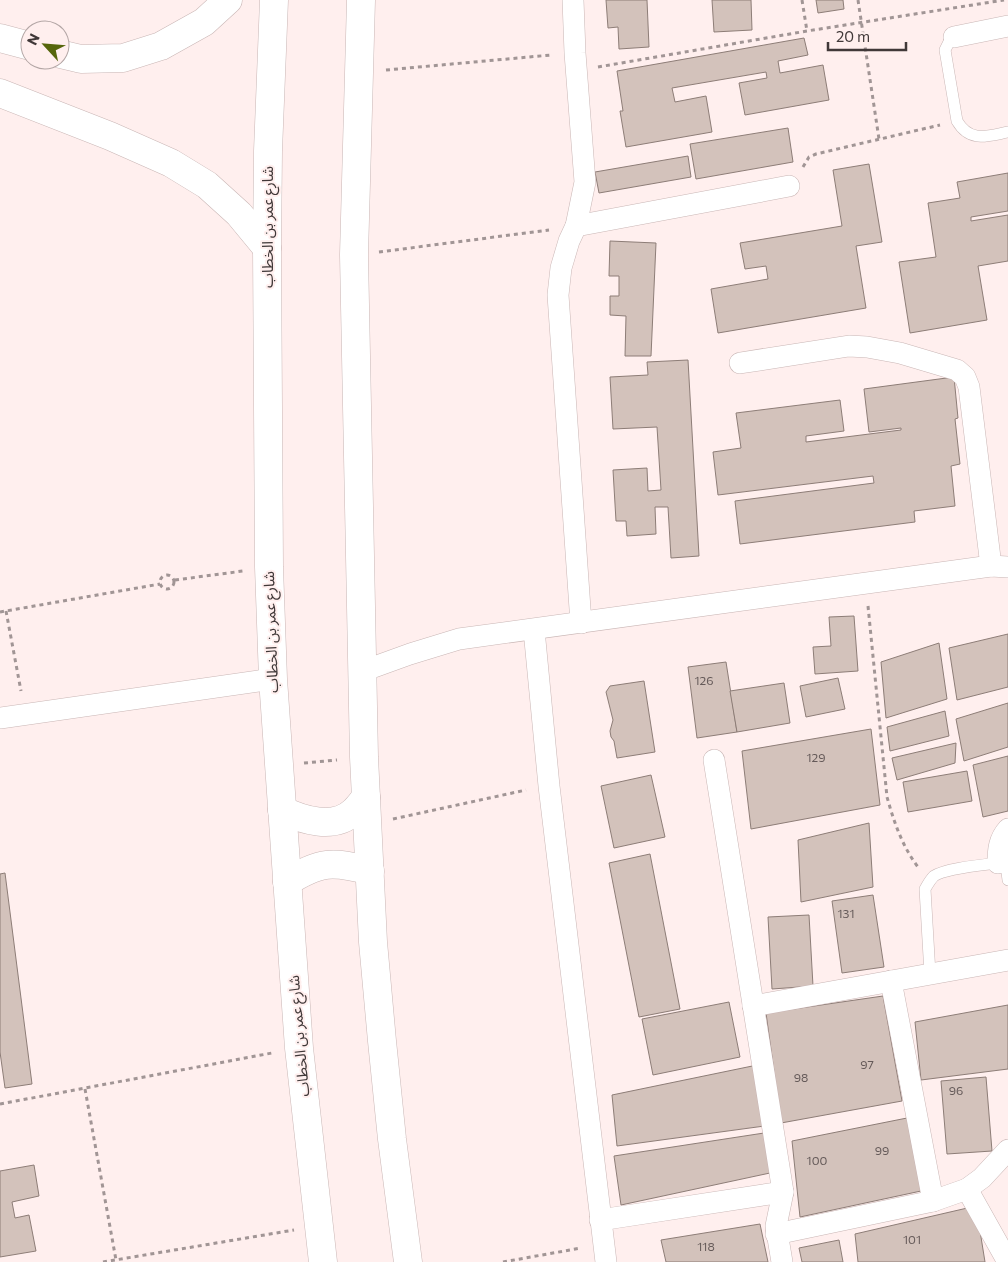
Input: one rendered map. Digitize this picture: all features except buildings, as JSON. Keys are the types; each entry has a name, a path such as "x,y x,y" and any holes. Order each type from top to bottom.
{"street":[{"path":"70,56 81,59 122,58 161,46 204,22 228,0"},
{"name":"شارع عمر بن الخطاب","path":"274,0 268,151 267,248 269,567 273,679 299,1048 323,1262"},
{"path":"361,0 354,255 364,757 373,942 392,1139 408,1262"},
{"path":"574,0 576,62 585,182 576,226 569,241 561,268 558,295 581,623"},
{"path":"954,37 1008,26"},
{"path":"0,38 20,43"},
{"path":"0,93 110,136 171,163 207,185 239,214 267,248"},
{"path":"576,226 789,186"},
{"path":"362,671 459,639 999,566 969,387 965,377 957,370 900,353 858,346 740,363"},
{"path":"534,630 549,786 605,1253"},
{"path":"0,718 273,679"},
{"path":"714,760 783,1192 776,1234 782,1262"},
{"path":"282,810 308,821 332,821 352,813 366,797"},
{"path":"1003,871 998,847 1008,828"},
{"path":"287,882 307,869 322,865 347,865 370,871"},
{"path":"753,1006 1008,960"},
{"path":"891,981 933,1201"},
{"path":"776,1234 933,1201 967,1189 982,1178 1008,1150"},
{"path":"967,1189 1008,1262"},
{"path":"600,1220 783,1192"}],"lane":[{"path":"954,37 948,42 945,50 957,121 963,131 972,136 1008,132"},
{"path":"930,974 925,889 929,880 936,874 945,872 1003,871"}],"path":[{"path":"802,0 807,31"},
{"path":"858,0 879,139"},
{"path":"360,72 576,62 807,31 1004,0"},
{"path":"789,186 800,176 804,163 809,157 816,154 957,121"},
{"path":"354,255 576,226"},
{"path":"174,580 269,567"},
{"path":"166,575 173,577 174,586 169,589 164,588 160,584 160,580 166,575"},
{"path":"866,583 887,797 893,820 902,842 914,862 929,880"},
{"path":"0,612 160,584"},
{"path":"6,610 26,714"},
{"path":"278,766 364,757"},
{"path":"368,824 549,786"},
{"path":"0,1104 299,1048"},
{"path":"85,1089 116,1260"},
{"path":"103,1262 319,1226"},
{"path":"503,1262 605,1253"}]}
